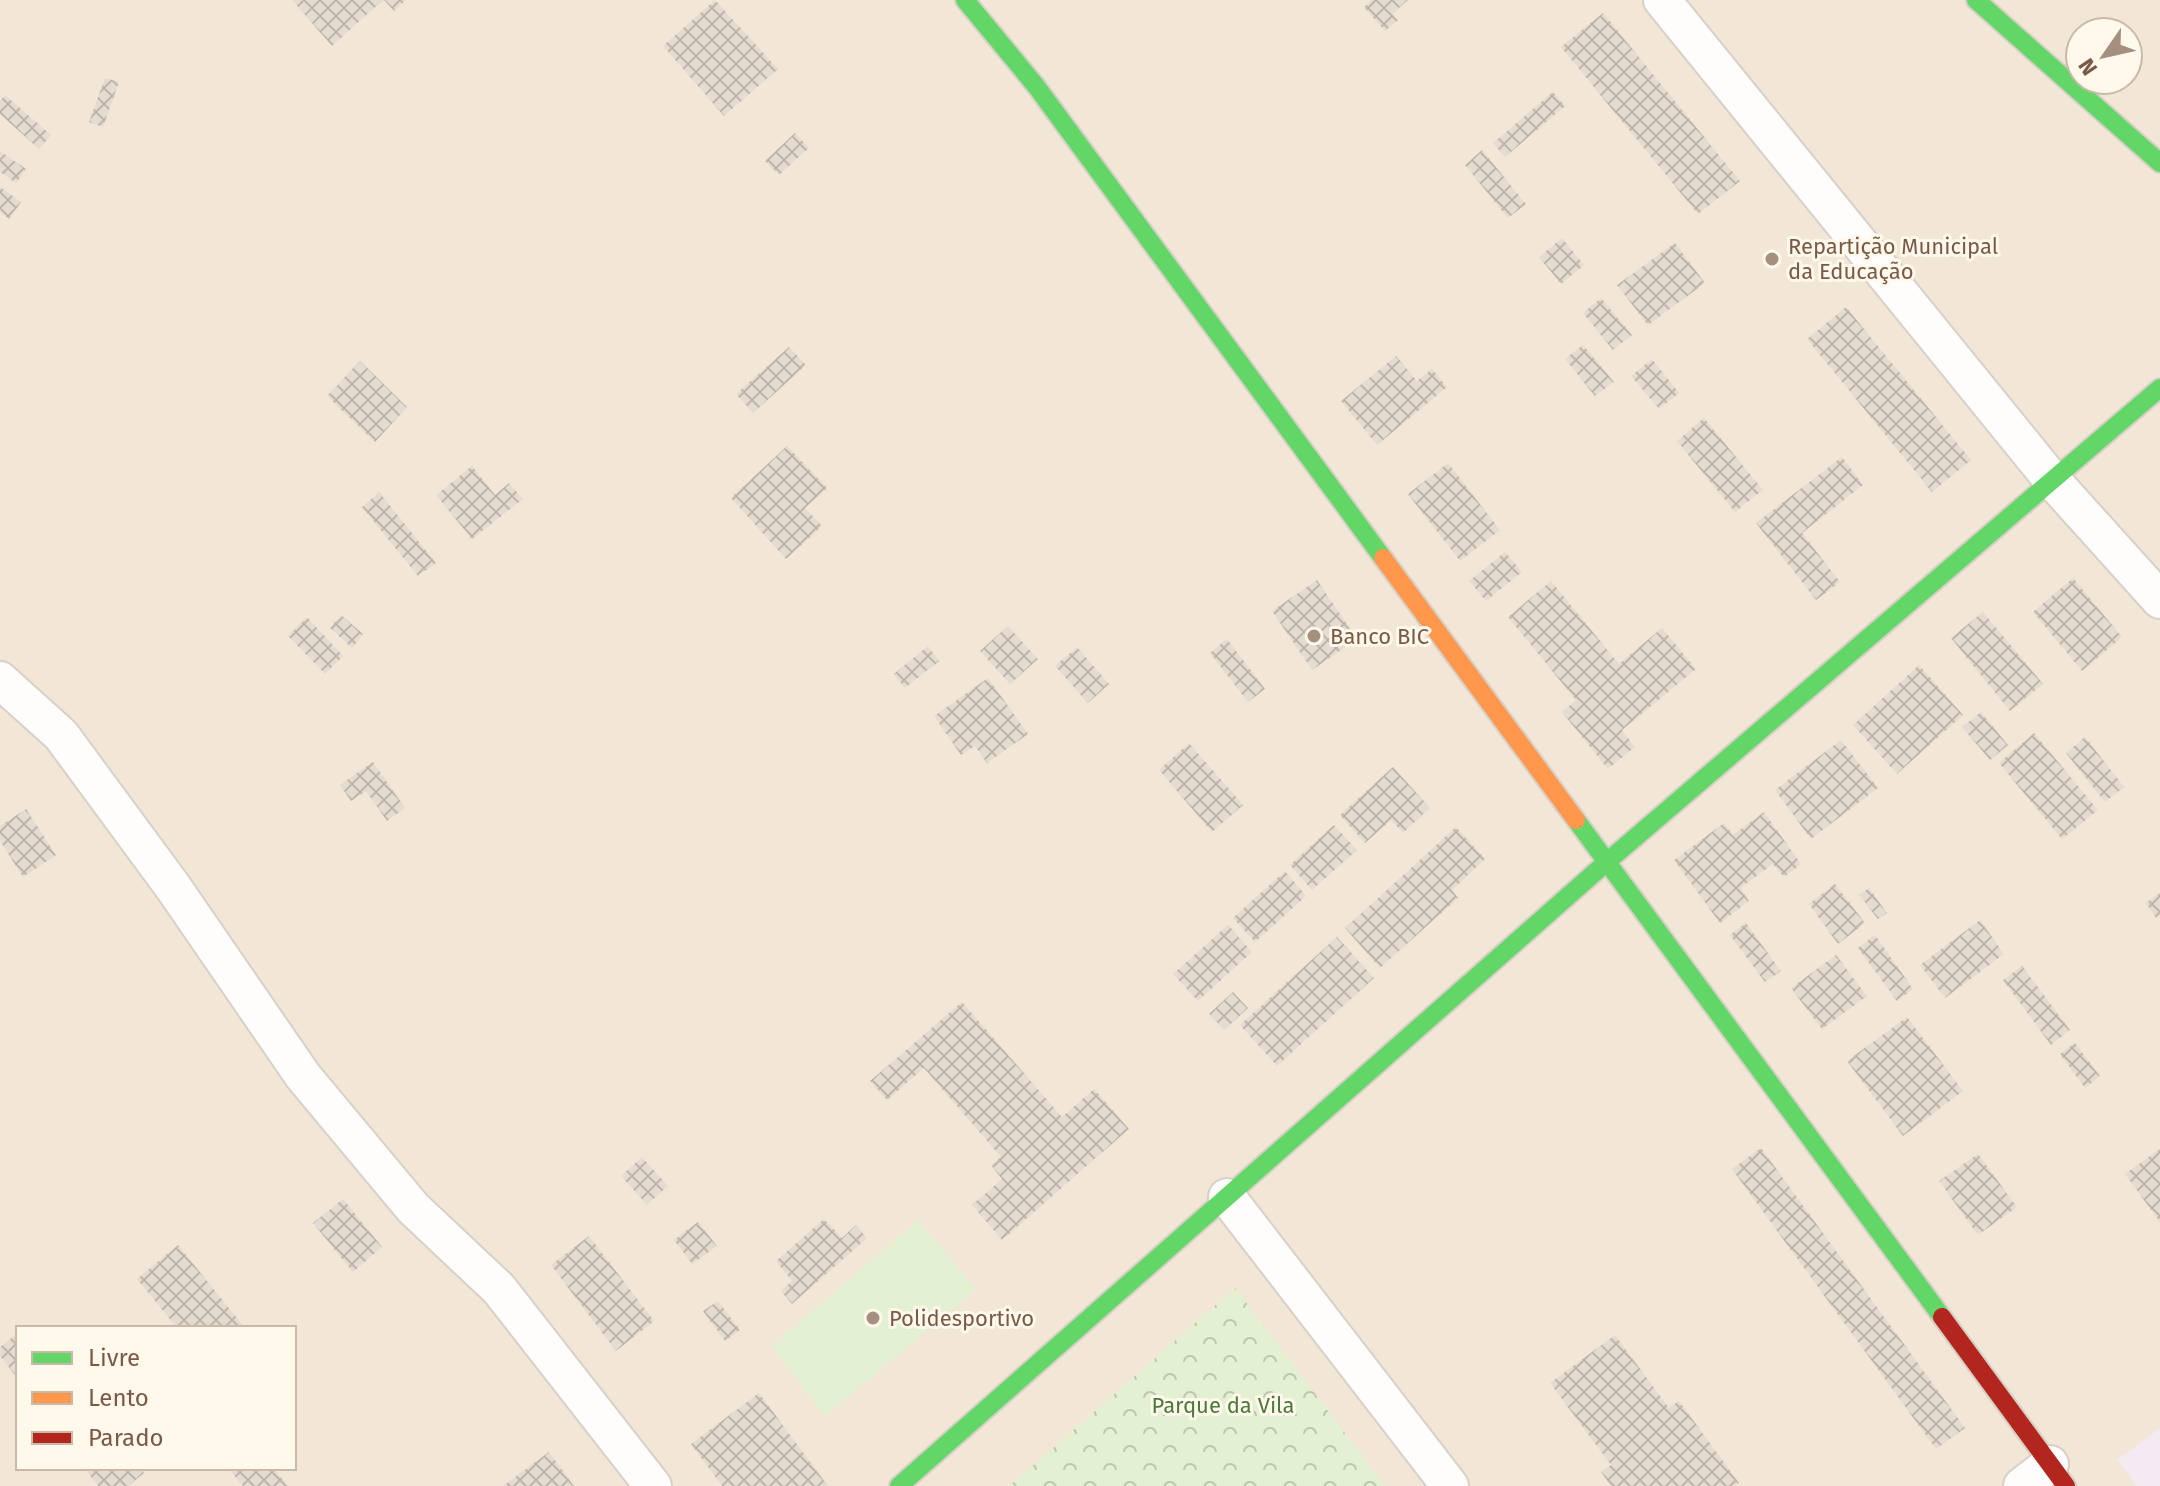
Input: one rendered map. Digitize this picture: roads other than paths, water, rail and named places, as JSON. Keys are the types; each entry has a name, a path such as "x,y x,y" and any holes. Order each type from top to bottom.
{"main road":[{"path":"965,0 1036,86 1609,860 2046,1479"},
{"path":"1976,0 2160,163"},
{"path":"899,1486 1609,860 2160,388"}],"street":[{"path":"1662,0 2052,480 2160,600"},
{"path":"0,680 61,735 173,887 255,1011 303,1076 413,1208 499,1289 653,1486"},
{"path":"1227,1197 1450,1486"}],"place":[{"name":"Repartição Municipal da Educação","path":"1772,259"},
{"name":"Banco BIC","path":"1314,636"},
{"name":"Polidesportivo","path":"873,1318"}],"park label":[{"name":"Parque da Vila","path":"1223,1405"}]}
